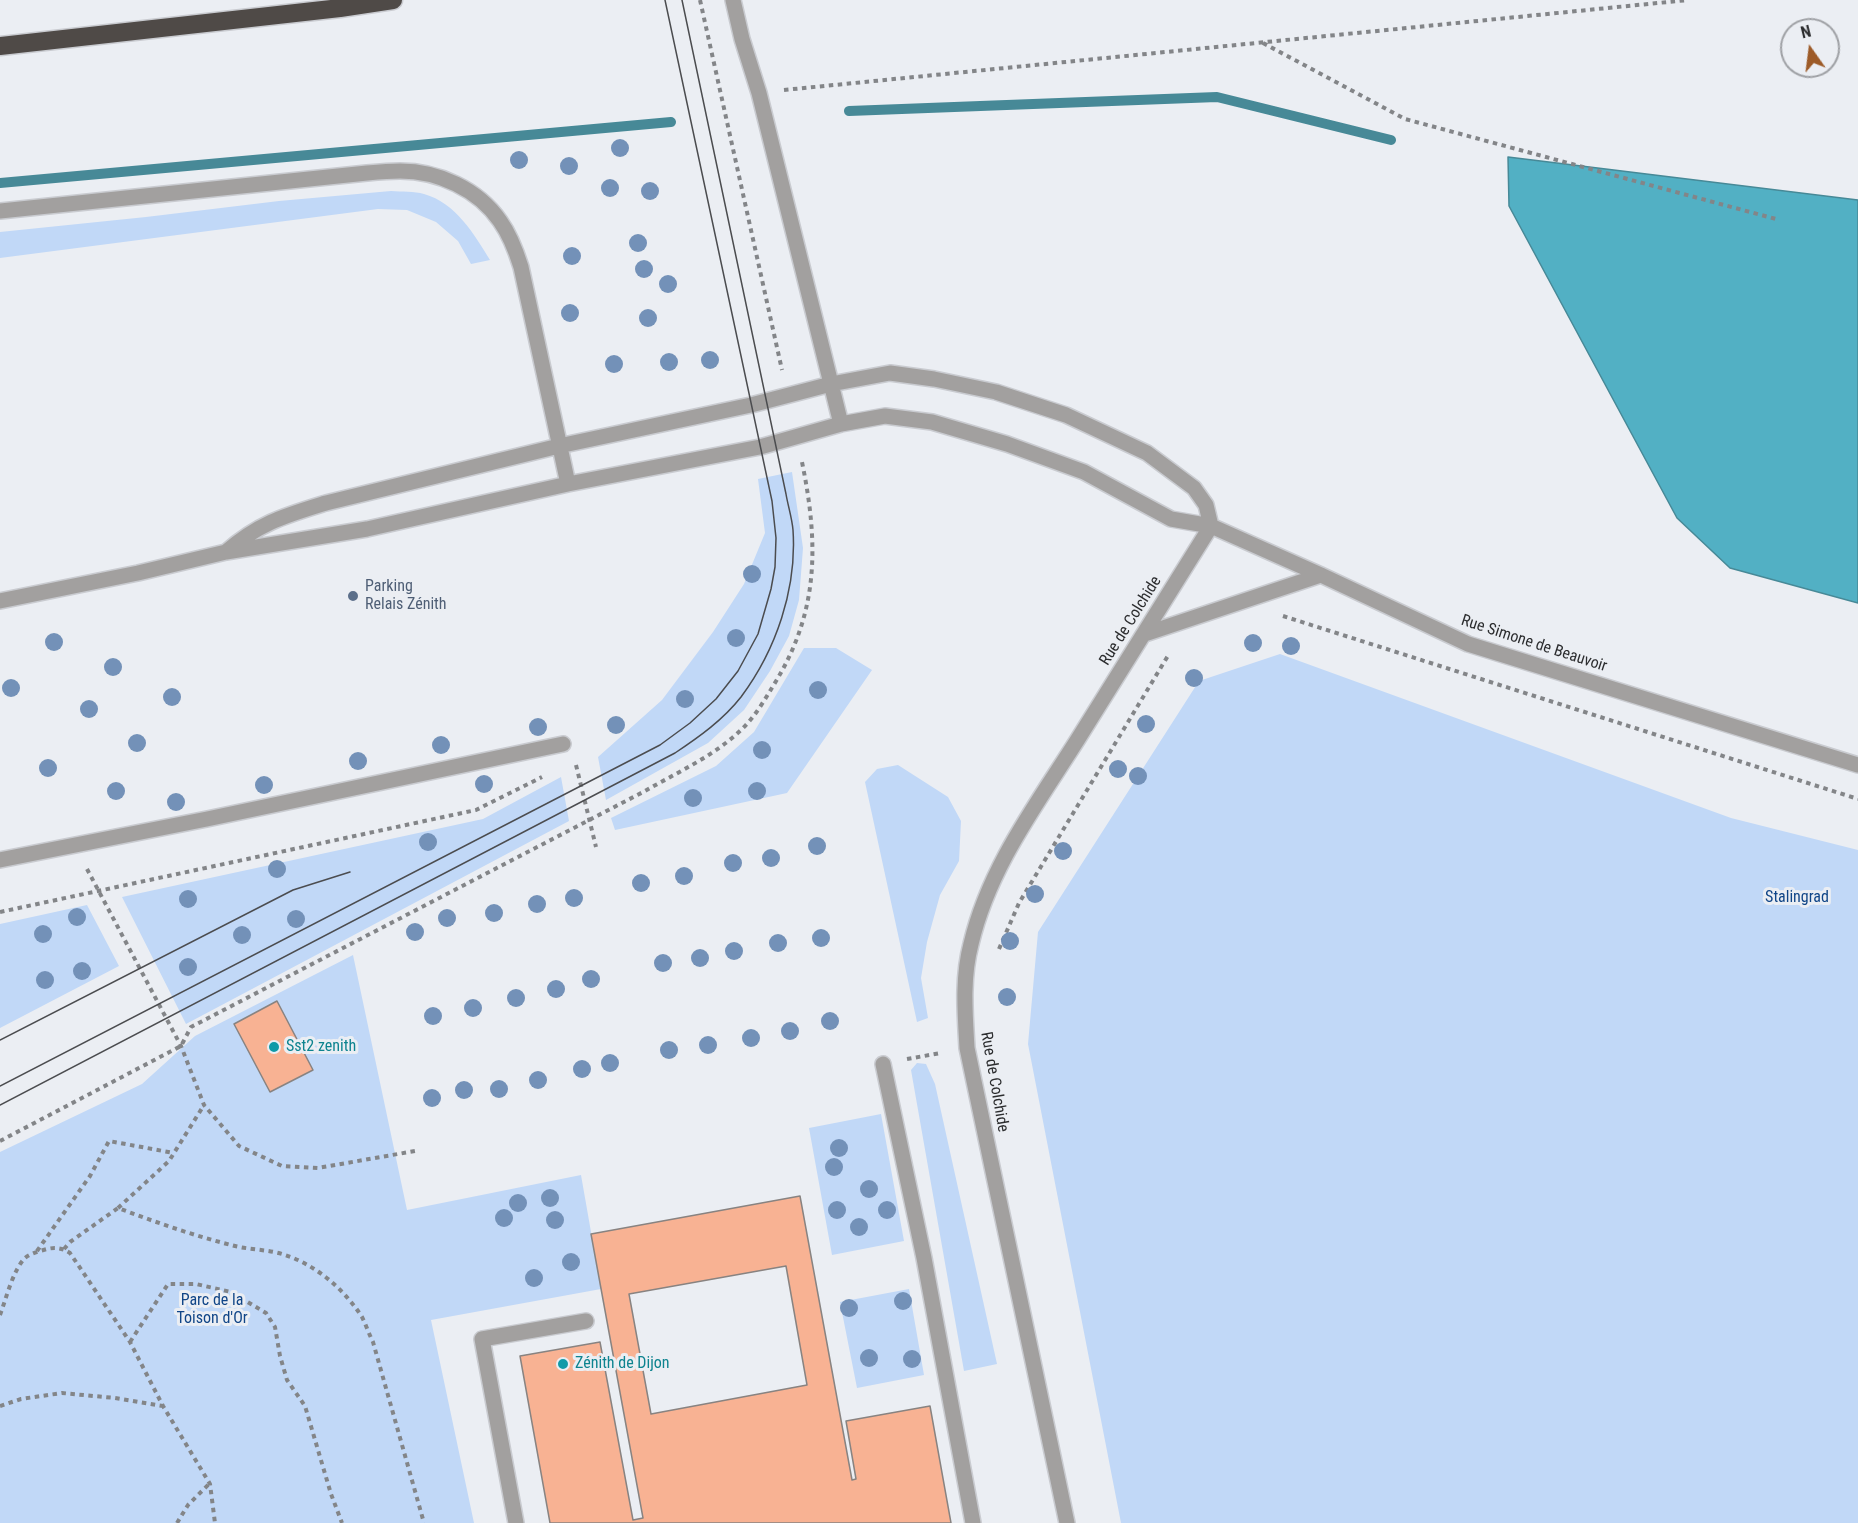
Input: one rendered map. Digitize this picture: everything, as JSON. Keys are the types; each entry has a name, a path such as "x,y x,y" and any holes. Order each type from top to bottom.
{"highway":[{"path":"0,46 393,0"}],"street":[{"path":"733,0 744,48 759,93 841,424"},
{"path":"0,211 401,171 430,174 460,186 482,200 500,220 513,243 522,267 568,484"},
{"path":"226,552 262,525 326,503 559,446 751,405 831,384 890,373 996,392 1066,415 1148,453 1194,488 1206,505 1211,526"},
{"name":"Rue Simone de Beauvoir","path":"0,601 138,573 226,552 367,529 568,484 760,447 841,424 885,416 932,422 1007,444 1084,472 1171,519 1211,526 1467,644 1858,765"},
{"name":"Rue de Colchide","path":"1066,1523 967,1048 964,999 970,945 985,897 1005,854 1211,526"},
{"path":"1145,634 1321,575"},
{"path":"0,860 195,822 563,744"},
{"path":"883,1064 924,1258 973,1523"},
{"path":"516,1523 482,1339 586,1321"}],"path":[{"path":"699,0 733,149"},
{"path":"759,93 1688,0"},
{"path":"1263,43 1405,119 1776,219"},
{"path":"1277,614 1858,799"},
{"path":"995,959 1019,903 1169,654"},
{"path":"563,744 578,768 596,847"},
{"path":"0,912 476,810 545,776"},
{"path":"74,845 181,1046 204,1105 239,1146 282,1166 318,1168 415,1151"},
{"path":"883,1064 967,1048"},
{"path":"64,1249 70,1242 118,1208 170,1161 204,1105"},
{"path":"0,1315 17,1269 26,1258 37,1251 90,1176 109,1141 174,1153"},
{"path":"118,1208 185,1233 234,1246 284,1254 310,1265 349,1300 362,1318 373,1342 424,1523"},
{"path":"37,1251 55,1248 64,1249 70,1253 130,1342 210,1484 215,1523"},
{"path":"130,1342 168,1284 196,1284 222,1289 239,1296 266,1313 275,1327 287,1380 305,1406 342,1523"},
{"path":"0,1406 21,1399 62,1393 164,1406"},
{"path":"177,1523 188,1504 210,1484"}],"green space":[{"path":"391,191 420,193 446,204 463,221 490,260 471,264 458,241 436,222 407,210 378,209 0,258 0,232"},
{"path":"792,472 803,548 799,600 789,636 770,671 744,710 708,743 606,800 598,757 662,700 713,632 744,584 765,533 758,479"},
{"path":"804,648 836,648 872,670 787,793 615,830 611,818 716,766 754,732"},
{"name":"Stalingrad","path":"1280,654 1731,818 1858,850 1858,1523 1121,1523 1028,1044 1038,932 1199,681"},
{"path":"898,765 948,797 961,821 959,861 940,895 927,942 921,978 928,1018 917,1022 865,782 877,769"},
{"path":"561,777 569,821 186,1024 122,897 483,819"},
{"path":"87,905 119,966 0,1028 0,924"},
{"name":"Parc de la Toison d'Or","path":"353,955 407,1210 581,1175 601,1289 431,1320 474,1523 0,1523 0,1152 142,1084 195,1036"},
{"path":"917,1063 926,1064 935,1084 997,1364 964,1371 911,1070"},
{"path":"881,1114 904,1241 832,1255 809,1128"},
{"path":"909,1289 924,1375 857,1388 840,1302"}],"shaded area":[{"path":"1508,157 1858,200 1858,603 1730,568 1677,518 1509,206"}],"building":[{"name":"Sst2 zenith","path":"277,1001 313,1070 270,1092 234,1024"},
{"name":"Zénith de Dijon","path":"800,1196 852,1480 856,1479 846,1421 930,1406 951,1523 550,1523 520,1356 600,1342 633,1520 643,1518 591,1234","holes":["786,1266 807,1385 651,1414 629,1294"]}],"waterway":[{"path":"849,111 1217,97 1391,140"},
{"path":"0,183 671,122"}],"tram line":[{"path":"0,1086 660,745 690,723 716,699 738,671 758,634 771,589 775,567 776,538 772,501 665,0"},
{"path":"0,1105 675,753 719,721 741,697 753,679 774,639 788,596 793,530 682,0"},
{"path":"0,1040 293,890 350,872"}],"place":[{"name":"Parking Relais Zénith","path":"353,596"},
{"name":"Sst2 zenith","path":"274,1047"},
{"name":"Zénith de Dijon","path":"563,1364"}]}
